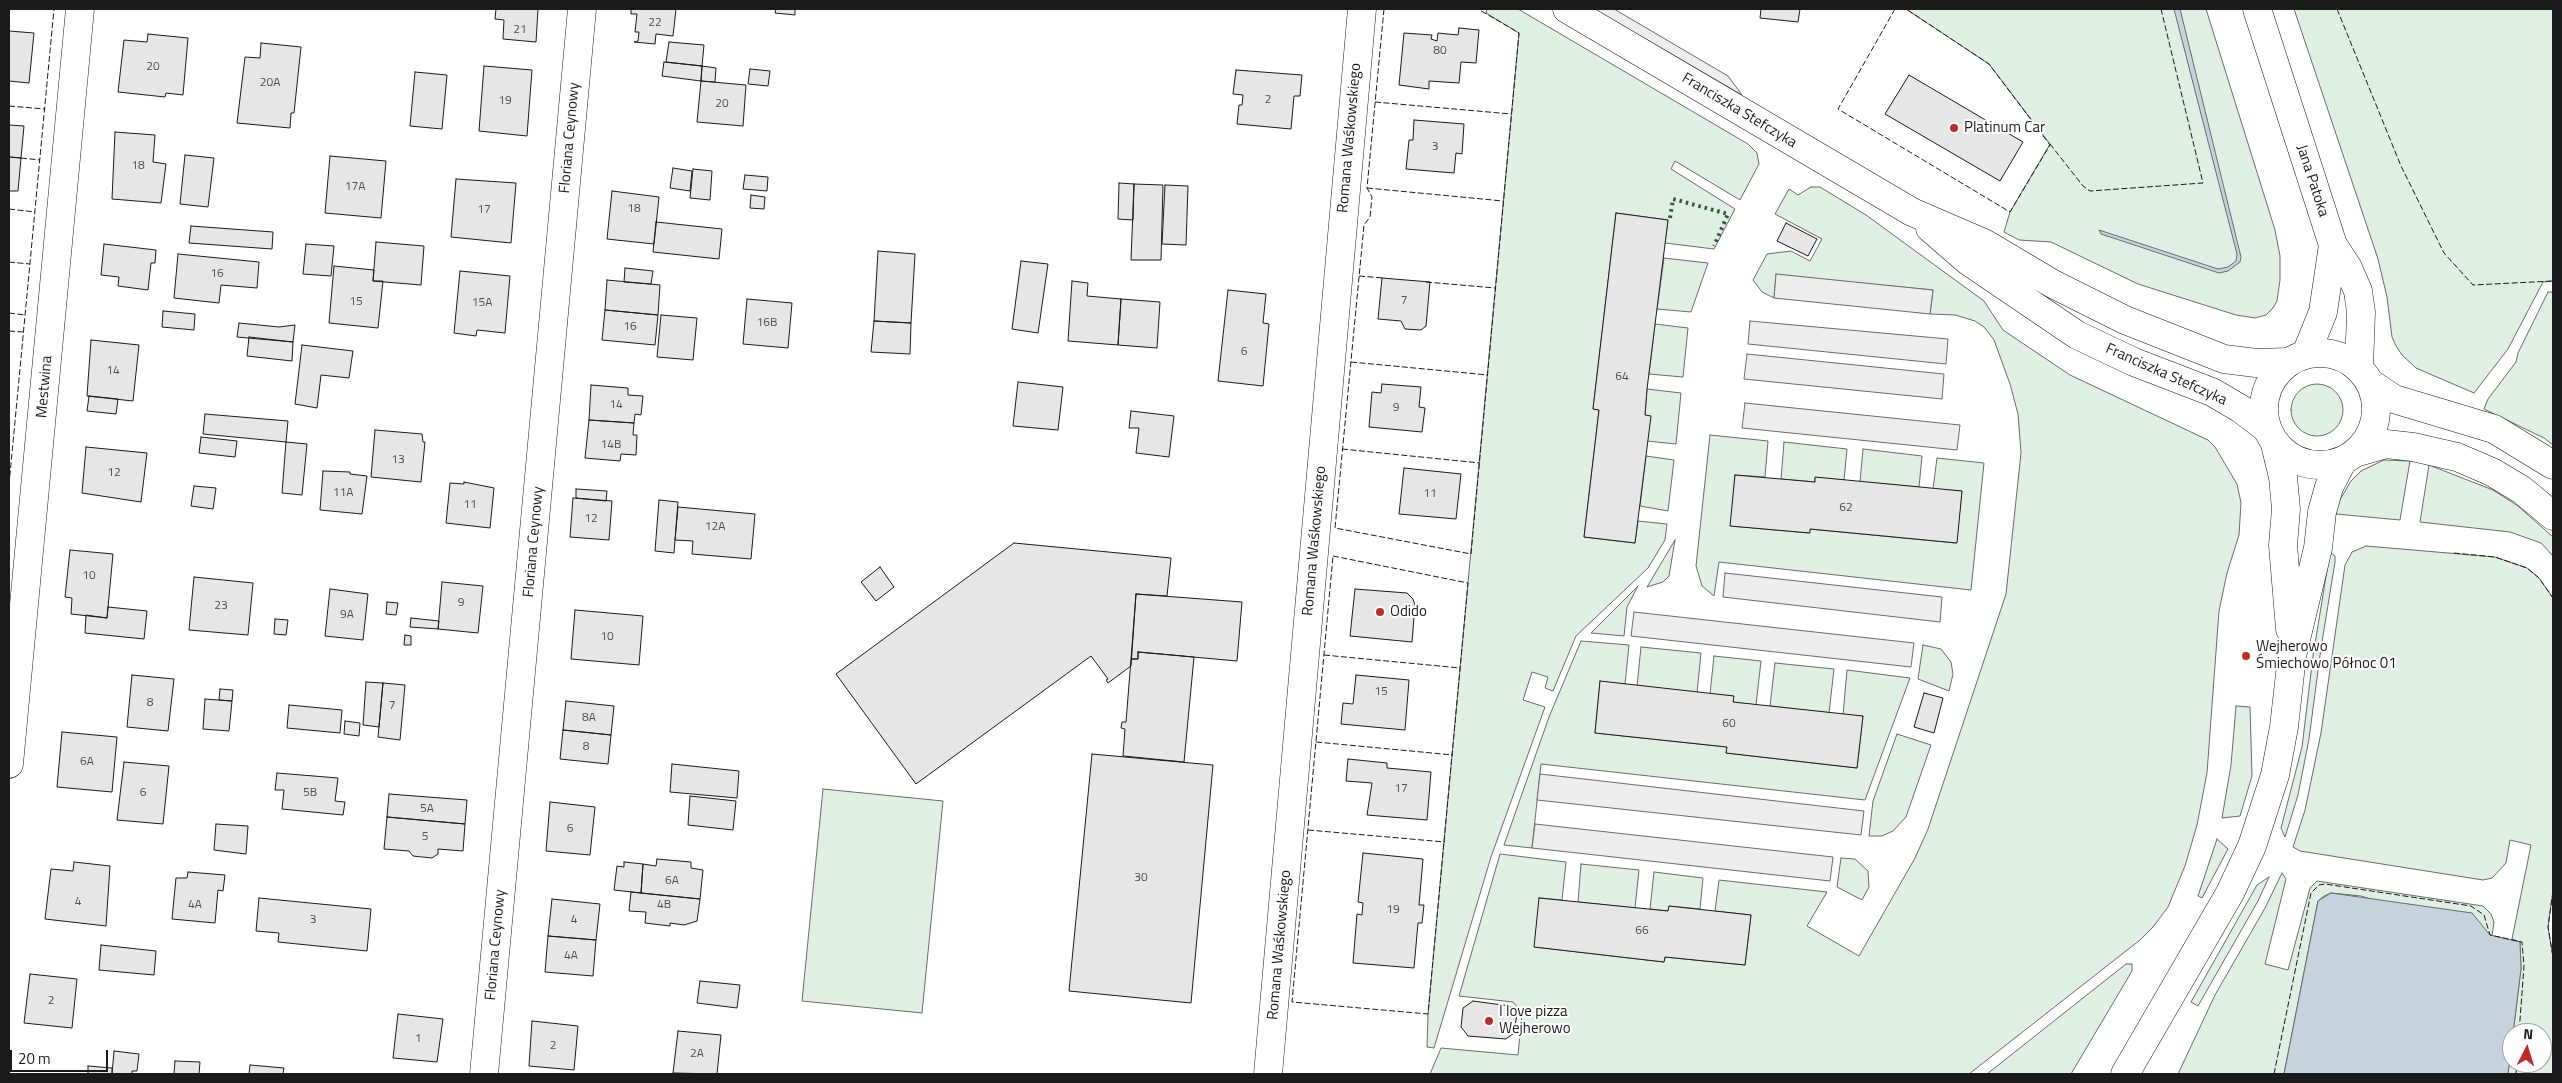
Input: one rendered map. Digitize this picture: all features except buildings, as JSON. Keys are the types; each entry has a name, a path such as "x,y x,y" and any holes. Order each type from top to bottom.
{"street":[{"name":"Mestwina","path":"9,764 80,9"},
{"name":"Floriana Ceynowy","path":"484,1074 582,9"},
{"name":"Romana Waśkowskiego","path":"1268,1074 1362,9"},
{"name":"Franciszka Stefczyka","path":"1567,9 1912,212 1984,243 2080,298 2157,335 2224,359 2256,363 2297,358"},
{"name":"Jana Patoka","path":"2257,9 2333,245 2323,312 2297,358"},
{"name":"Franciszka Stefczyka","path":"1912,212 1968,261 2064,326 2134,362 2212,392 2241,409 2270,436"},
{"path":"2125,1074 2230,893 2252,846 2275,775 2292,656 2318,548 2322,512 2329,487 2350,456 2370,437 2376,420 2376,401 2364,376 2361,312 2358,291 2348,268 2333,245"},
{"path":"2064,326 2080,298"},
{"path":"2292,656 2283,545 2286,509 2283,477 2263,410 2266,391 2275,375 2297,358 2325,353 2343,357 2394,399 2494,429 2553,465"},
{"path":"2270,436 2289,457 2306,464 2324,466 2386,444 2413,447 2457,457 2492,472 2522,490 2553,516"}],"green space":[{"path":"1487,9 1518,9 1748,144 1757,153 1759,164 1740,200 1675,161 1671,169 1735,209 1714,249 1665,243 1668,220 1616,213 1593,409 1599,410 1584,537 1635,543 1638,521 1667,524 1665,540 1648,568 1576,636 1553,691 1545,688 1548,677 1532,672 1523,700 1545,707 1491,857 1434,1048 1427,1047 1428,1014 1519,33 1486,13"},
{"path":"1906,9 2206,9 2275,230 2280,256 2280,280 2277,301 2273,308 2266,315 2255,318 2236,315 2138,284 2051,242 2019,240 2004,232 2010,212 2050,144 1989,64"},
{"path":"2294,9 2553,9 2553,281 2543,282 2508,349 2474,393 2416,368 2402,355 2396,346 2392,337 2387,297 2378,259"},
{"path":"1811,187 1820,187 1866,215 1984,301 2003,330 2070,375 2208,440 2215,447 2237,484 2241,503 2239,535 2227,573 2219,611 2207,773 2197,825 2185,866 2168,907 2153,927 2140,940 1969,1074 1430,1074 1441,1048 1518,1055 1522,1013 1513,1002 1459,996 1500,854 1566,862 1562,900 1540,898 1535,947 1664,962 1665,957 1745,965 1751,915 1715,911 1719,880 1827,892 1807,926 1859,956 1915,858 1928,829 2006,594 2021,453 2018,414 2010,384 1994,340 1984,327 1975,321 1955,315 1930,314 1933,290 1776,275 1774,298 1762,292 1753,280 1767,254 1791,251 1810,261 1822,239 1775,214 1789,189 1798,195"},
{"path":"1664,258 1708,263 1691,312 1657,309"},
{"path":"2548,292 2553,292 2553,445 2544,438 2484,409 2488,399 2516,362 2518,353"},
{"path":"1655,324 1688,328 1683,377 1649,374"},
{"path":"2312,384 2322,384 2331,388 2339,396 2343,410 2339,424 2331,432 2322,436 2312,436 2303,432 2295,424 2291,415 2291,405 2295,396 2303,388"},
{"path":"1647,389 1681,393 1676,444 1647,441 1645,415"},
{"path":"1710,435 1768,441 1765,477 1735,475 1731,526 1809,533 1810,529 1956,543 1962,491 1933,489 1937,458 1984,463 1971,590 1719,562 1714,596 1702,586 1696,566"},
{"path":"1784,442 1847,449 1844,480 1815,478 1815,482 1781,479"},
{"path":"1863,449 1922,456 1919,487 1860,482"},
{"path":"1646,456 1674,460 1668,511 1640,506"},
{"path":"2384,460 2410,461 2400,520 2336,514 2338,503 2351,481 2361,471"},
{"path":"2429,465 2493,490 2518,506 2553,537 2553,556 2541,543 2510,532 2420,522"},
{"path":"1675,540 1669,576 1663,582 1647,587"},
{"path":"2366,546 2495,557 2527,568 2539,578 2553,598 2553,891 2548,927 2553,957 2553,1074 2508,1074 2552,1073 2552,1023 2514,1023 2521,969 2520,942 2512,939 2531,845 2510,840 2506,863 2492,878 2483,880 2300,851 2293,847 2305,810 2321,733 2345,565 2352,552"},
{"path":"2330,552 2335,556 2335,562 2309,739 2298,795 2285,837 2281,828 2302,747 2313,656"},
{"path":"1638,586 1627,607 1624,636 1591,633"},
{"path":"1581,641 1629,645 1625,684 1600,682 1595,733 1727,747 1726,753 1857,768 1863,716 1843,715 1847,670 1910,678 1865,800 1541,764 1532,848 1504,845 1549,717"},
{"path":"1923,645 1941,649 1951,662 1953,674 1949,691 1918,679"},
{"path":"1641,647 1701,653 1697,693 1637,686"},
{"path":"1714,656 1761,661 1756,705 1733,702 1733,696 1710,694"},
{"path":"1775,663 1834,669 1829,713 1770,706"},
{"path":"2236,706 2250,707 2252,776 2240,816 2222,818 2231,765"},
{"path":"1897,734 1931,745 1906,817 1893,831 1882,836 1869,836 1873,801"},
{"path":"823,789 943,801 922,1013 802,1001"},
{"path":"2217,839 2228,849 2202,898 2198,896"},
{"path":"1841,858 1855,859 1868,871 1869,887 1862,900 1837,887"},
{"path":"1581,864 1639,870 1635,908 1578,902"},
{"path":"1654,872 1703,878 1700,909 1669,906 1668,911 1650,909"},
{"path":"2282,873 2286,879 2265,964 2288,970 2310,888 2317,881 2483,906 2491,914 2494,922 2492,936 2361,896 2331,893 2324,896 2318,901 2284,1074 2178,1074 2215,995 2265,908"},
{"path":"2269,877 2258,901 2198,1006 2191,1002 2257,885"},
{"path":"2126,964 2132,964 2132,971 2071,1074 1987,1074"}],"shaded area":[{"path":"1594,9 1614,9 1728,76 1742,95"},
{"path":"2174,9 2180,9 2241,257 2240,262 2228,271 2219,273 2101,234 2099,230 2218,269 2228,267 2236,261 2237,254"},
{"path":"1776,274 1933,290 1930,314 1774,298"},
{"path":"1750,321 1948,339 1946,364 1748,344"},
{"path":"1747,354 1944,374 1942,399 1744,379"},
{"path":"1745,403 1960,425 1957,450 1742,428"},
{"path":"1725,573 1942,597 1940,622 1723,597"},
{"path":"1634,612 1914,643 1911,667 1631,636"},
{"path":"1540,774 1864,811 1861,835 1537,800"},
{"path":"1535,824 1833,857 1830,881 1532,848"},
{"path":"2331,893 2472,913 2490,935 2520,942 2521,969 2514,1023 2502,1023 2502,1073 2508,1074 2284,1074 2318,901"}],"hedge":[{"path":"1670,218 1673,199 1728,214 1714,246"}],"fence":[{"path":"9,485 54,9"},
{"path":"1384,9 1367,188 1372,197 1370,217 1364,225 1335,528 1471,554 1519,33 1478,9"},
{"path":"1895,9 1838,109 2010,212 2050,145 1989,64 1906,9"},
{"path":"2050,144 2083,186 2090,191 2203,183 2161,9"},
{"path":"2337,9 2401,166 2444,253 2473,285 2553,281"},
{"path":"1375,102 1511,114"},
{"path":"9,106 45,109"},
{"path":"21,158 40,160"},
{"path":"1367,188 1503,201"},
{"path":"9,209 35,212"},
{"path":"9,262 30,264"},
{"path":"1359,276 1384,278"},
{"path":"1426,282 1495,288"},
{"path":"9,313 25,315"},
{"path":"9,331 23,332"},
{"path":"1351,362 1488,375"},
{"path":"1342,449 1480,463"},
{"path":"2454,553 2495,557 2527,568 2539,578 2553,598"},
{"path":"1333,556 1468,583 1428,1014 1292,1002 1333,556"},
{"path":"1324,655 1460,668"},
{"path":"1316,742 1453,755"},
{"path":"1308,830 1445,842"},
{"path":"2274,1074 2311,893 2319,885 2325,884 2471,906 2484,915 2490,935 2522,942 2524,966 2520,1023"},
{"path":"2553,891 2548,927 2553,957"}],"place":[{"name":"Platinum Car","path":"1954,128"},
{"name":"Odido","path":"1380,612"},
{"name":"Wejherowo Śmiechowo Północ 01","path":"2246,656"},
{"name":"I love pizza Wejherowo","path":"1489,1021"}]}
